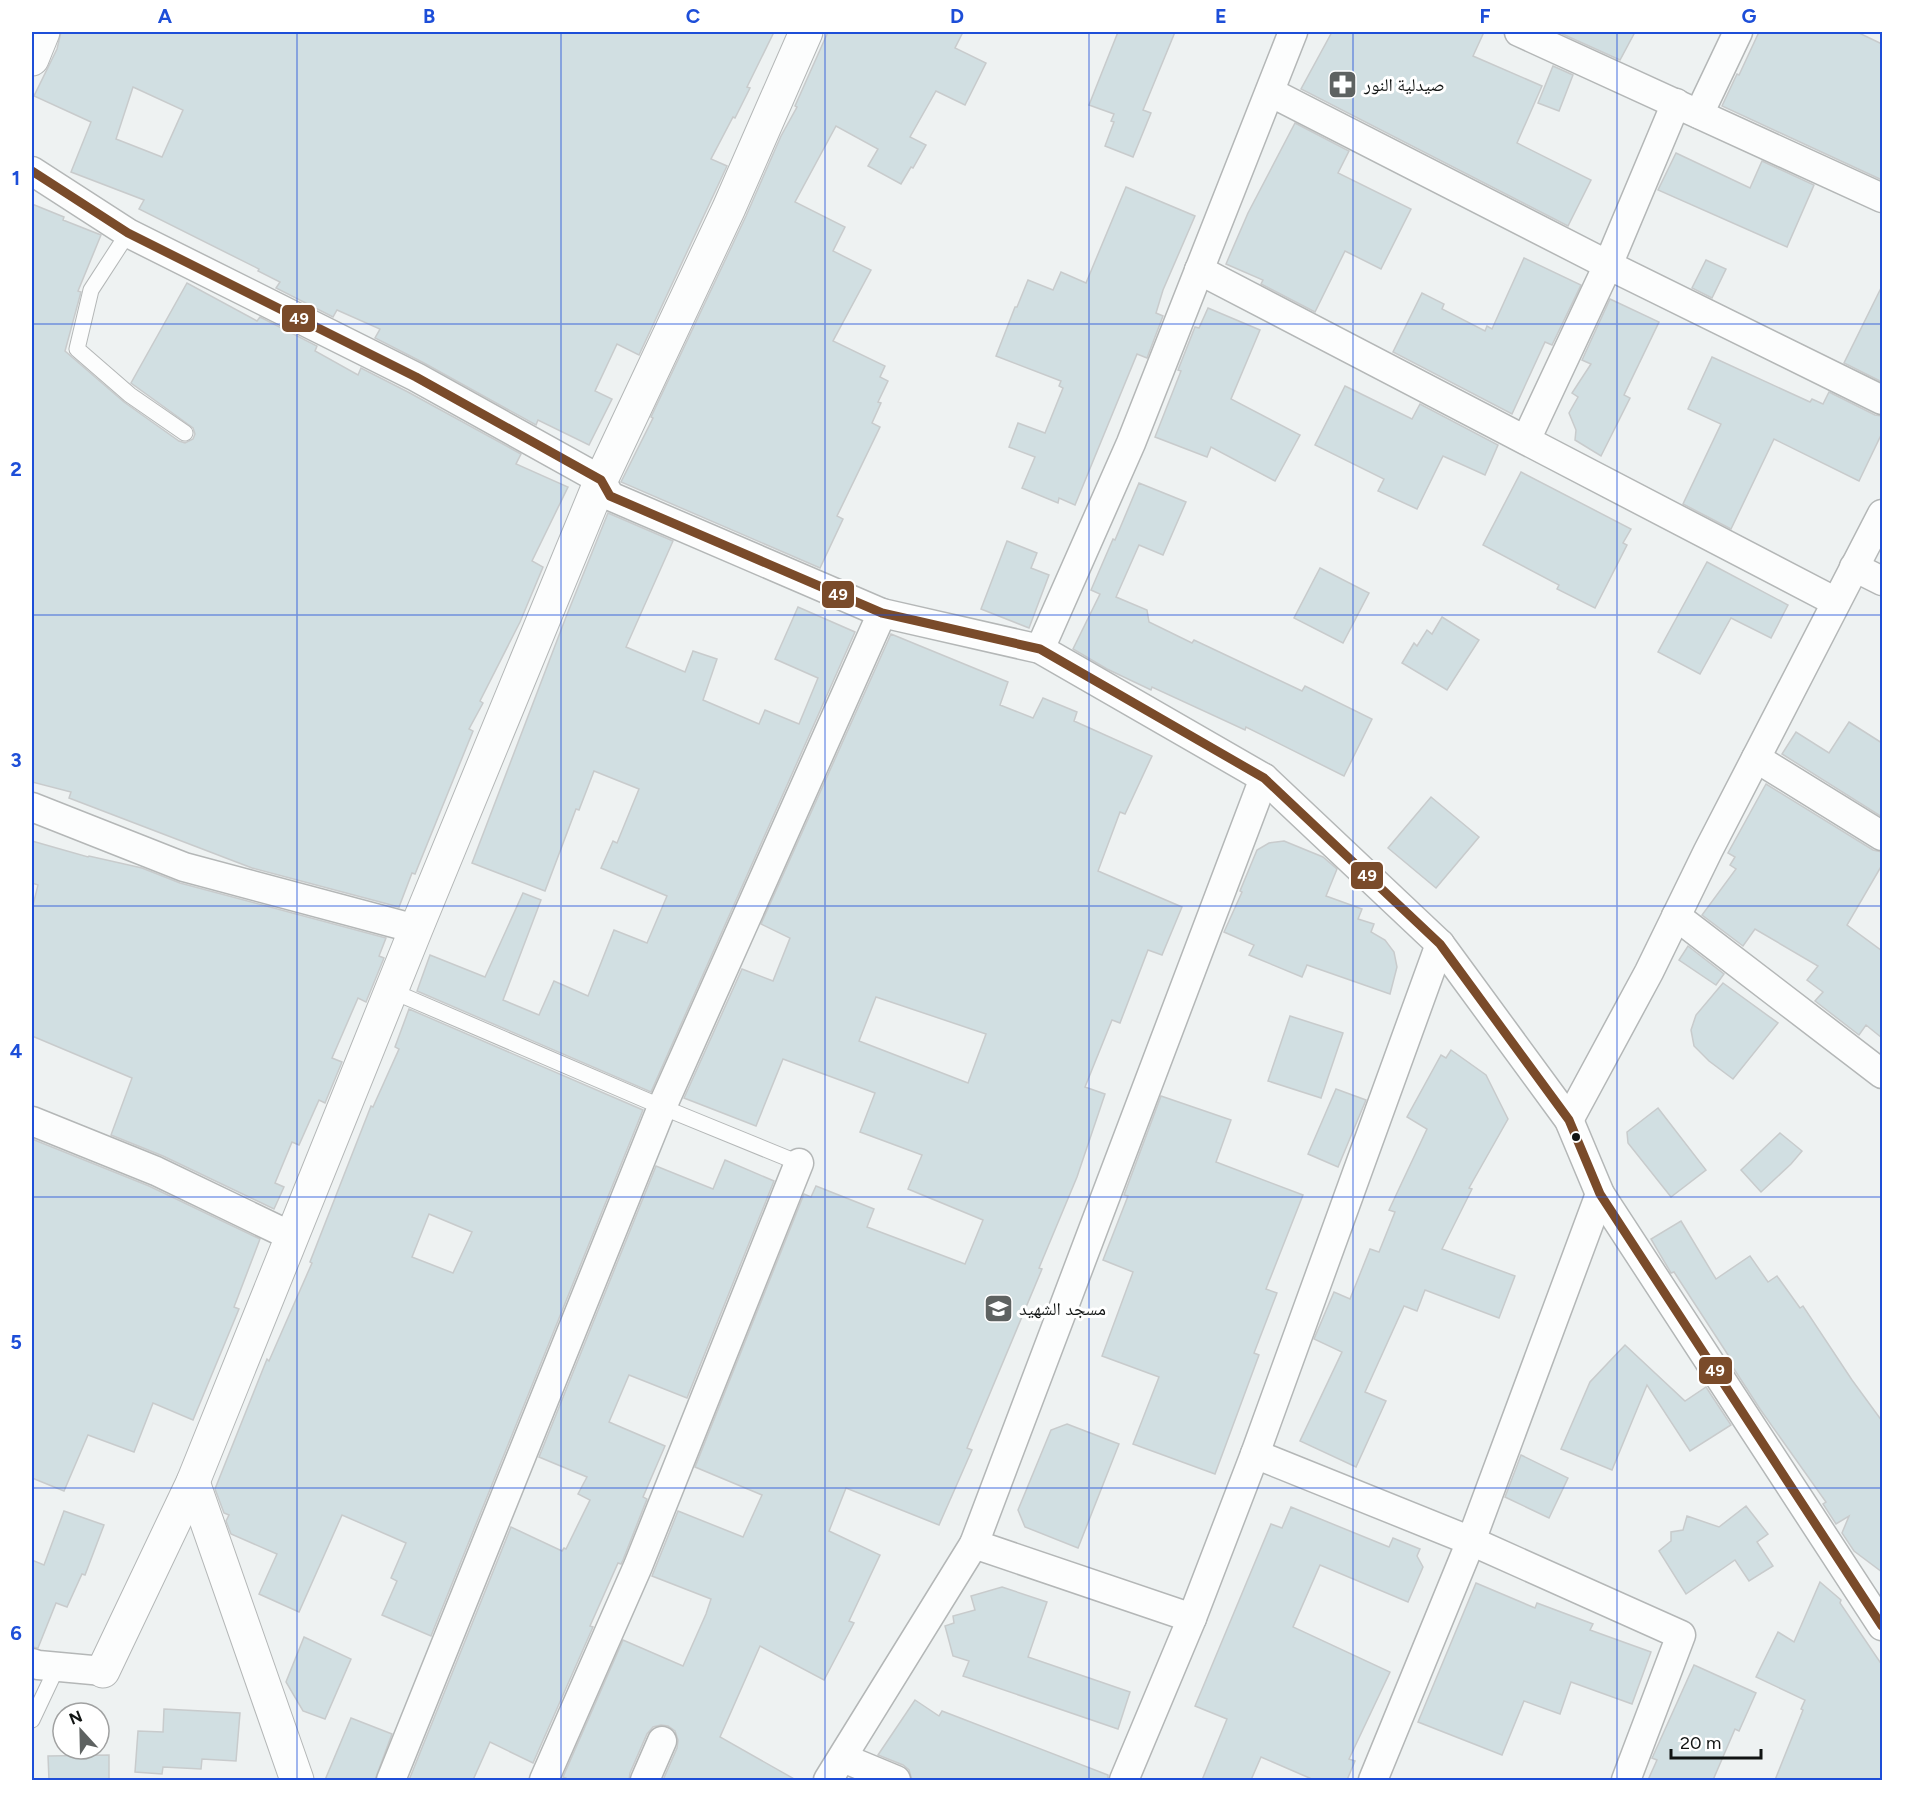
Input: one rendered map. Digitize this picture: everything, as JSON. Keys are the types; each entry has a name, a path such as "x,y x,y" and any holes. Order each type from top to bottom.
{"street":[{"path":"32,59 43,32"},
{"path":"44,1665 103,1671 193,1482 416,929 601,480 729,208 806,32"},
{"path":"1040,649 1131,443 1293,32"},
{"path":"1519,32 1882,198"},
{"path":"1526,440 1608,265 1688,108 1738,32"},
{"path":"1270,92 1608,265 1882,400"},
{"path":"32,171 128,233 416,377 601,480 609,496 882,613 1040,649 1264,778 1440,944 1569,1120 1600,1194 1882,1626"},
{"path":"1199,270 1836,602"},
{"path":"1569,1120 1649,972 1882,514"},
{"path":"1854,567 1882,581"},
{"path":"391,1780 662,1107 882,613"},
{"path":"1756,758 1882,836"},
{"path":"896,1780 835,1769 974,1544 1264,778"},
{"path":"32,807 184,867 416,929"},
{"path":"1676,916 1882,1074"},
{"path":"1124,1780 1192,1618 1255,1454 1440,944"},
{"path":"32,1121 156,1171 291,1236"},
{"path":"544,1780 638,1566 799,1163"},
{"path":"1373,1780 1472,1541 1600,1194"},
{"path":"1255,1454 1472,1541 1681,1635 1626,1780"},
{"path":"193,1482 297,1780"},
{"path":"974,1544 1192,1618"},
{"path":"645,1780 662,1741"}],"lane":[{"path":"128,233 91,290 77,349 130,395 185,433"},
{"path":"392,991 799,1163"},
{"path":"32,1720 44,1665"}],"building":[{"path":"61,32 774,32 747,87 750,88 711,159 727,166 639,355 617,344 595,391 612,399 589,445 538,420 536,425 375,338 380,329 337,310 333,317 276,288 280,282 258,271 259,269 139,209 144,200 71,172 91,122 34,96 57,49","holes":["133,87 183,110 162,157 116,139"]},
{"path":"828,32 963,32 955,48 986,63 965,105 936,91 910,137 926,145 901,184 868,166 878,149 836,126 795,202 845,227 833,251 871,270 833,341 885,366 880,377 888,381 878,402 881,403 872,423 880,427 837,516 843,519 820,568 621,482 653,418 651,417 746,216 781,136 797,107 795,106"},
{"path":"1118,32 1175,32 1143,110 1151,113 1133,157 1105,146 1114,122 1111,121 1114,114 1089,105"},
{"path":"1332,32 1484,32 1473,56 1542,86 1517,143 1591,180 1568,226 1301,89"},
{"path":"1558,32 1635,32 1620,60"},
{"path":"1759,32 1857,32 1882,44 1882,180 1722,106"},
{"path":"1553,66 1573,75 1559,111 1538,103"},
{"path":"1295,123 1349,151 1338,173 1411,209 1381,269 1345,251 1315,312 1261,284 1263,280 1226,264 1248,213"},
{"path":"1676,153 1750,188 1762,161 1814,185 1787,247 1658,190"},
{"path":"1126,187 1195,216 1163,290 1156,313 1163,316 1147,358 1137,354 1075,505 1059,498 1058,503 1022,488 1035,457 1009,447 1018,423 1045,433 1063,388 1059,386 1061,381 996,356 1028,280 1053,290 1061,272 1086,283"},
{"path":"32,204 64,217 63,220 101,235 78,291 81,292 65,351 124,402 179,441 185,443 193,439 195,434 193,428 131,383 187,283 257,321 260,317 317,346 315,351 358,375 361,368 408,392 521,454 516,464 568,487 532,561 543,567 520,622 480,701 483,703 469,729 473,731 415,874 412,873 399,907 252,868 69,798 71,792 32,782"},
{"path":"1524,258 1581,285 1552,345 1545,342 1512,414 1393,352 1422,293 1444,304 1442,309 1485,331 1487,326 1492,329"},
{"path":"1706,260 1726,269 1712,298 1692,288"},
{"path":"1882,286 1882,382 1844,363"},
{"path":"1610,299 1659,322 1624,395 1630,398 1601,456 1575,440 1576,430 1569,413 1578,397 1572,393 1591,364 1582,360"},
{"path":"1208,308 1260,330 1231,399 1300,435 1275,481 1211,447 1207,457 1155,437 1181,371 1178,370 1195,327 1199,328"},
{"path":"1712,357 1810,402 1812,399 1823,404 1829,392 1875,415 1882,416 1882,433 1859,481 1774,439 1731,529 1683,504 1721,424 1688,409"},
{"path":"1345,386 1412,419 1420,404 1498,445 1485,475 1443,456 1417,509 1378,491 1384,479 1315,445"},
{"path":"1521,472 1631,529 1623,543 1627,545 1595,608 1557,589 1559,585 1483,545"},
{"path":"1139,483 1186,502 1163,555 1139,545 1116,597 1147,610 1149,622 1192,643 1194,640 1302,691 1305,686 1372,719 1344,776 1246,727 1245,730 1152,687 1151,690 1107,669 1073,649 1100,594 1091,590"},
{"path":"608,513 673,541 626,647 685,672 693,651 717,659 703,700 759,724 765,710 799,724 818,678 775,659 798,607 855,632 651,1092 417,991 430,955 485,977 523,893 541,900 503,1000 539,1015 554,981 588,996 614,930 647,943 667,896 601,868 613,841 617,843 639,789 594,771 579,810 576,809 545,891 472,863"},
{"path":"1007,541 1037,553 1031,568 1049,575 1029,628 981,609"},
{"path":"1707,562 1788,605 1771,638 1731,618 1700,674 1658,652"},
{"path":"1320,568 1369,593 1343,643 1294,618"},
{"path":"1442,617 1479,640 1447,690 1402,663 1414,643 1417,646 1427,630 1432,634"},
{"path":"891,634 1008,682 1000,705 1033,718 1043,698 1077,712 1074,721 1152,756 1125,814 1120,812 1098,871 1182,907 1162,955 1148,950 1120,1023 1112,1020 1085,1087 1105,1094 1077,1177 1039,1268 1042,1269 967,1448 972,1450 939,1525 846,1488 829,1531 880,1555 849,1621 854,1623 824,1680 760,1646 720,1737 796,1780 663,1780 677,1748 678,1740 675,1731 668,1726 661,1725 653,1727 647,1734 629,1780 570,1780 563,1777 623,1640 683,1666 706,1614 711,1599 652,1576 678,1511 743,1537 762,1495 695,1467 804,1194 811,1197 816,1186 874,1209 867,1227 965,1264 983,1220 908,1189 922,1155 860,1132 875,1093 783,1059 756,1126 684,1098 742,969 773,981 790,938 761,924","holes":["876,997 986,1034 968,1083 859,1041"]},
{"path":"1849,722 1882,743 1882,817 1782,754 1796,732 1829,753"},
{"path":"1766,784 1873,850 1882,852 1882,865 1847,925 1882,951 1882,1038 1866,1025 1859,1035 1815,1001 1823,992 1807,980 1818,966 1755,929 1743,946 1702,915 1736,869 1730,865 1735,857 1728,853"},
{"path":"1431,797 1479,837 1436,888 1388,848"},
{"path":"32,841 88,857 142,868 180,883 386,938 379,956 384,958 366,1002 358,998 332,1058 342,1062 325,1103 319,1100 299,1145 292,1142 275,1183 284,1187 274,1209 163,1156 111,1135 132,1078 32,1036 32,909 38,885 32,883"},
{"path":"1284,841 1323,857 1337,869 1326,896 1362,909 1358,919 1374,924 1371,932 1385,940 1394,952 1397,967 1390,994 1307,965 1302,977 1249,955 1254,945 1224,932 1257,850 1269,843"},
{"path":"1688,946 1724,974 1716,985 1679,960"},
{"path":"1723,983 1778,1023 1733,1079 1694,1046 1691,1030 1696,1015"},
{"path":"409,1009 643,1110 431,1636 382,1615 397,1581 391,1578 406,1543 342,1515 299,1612 259,1594 277,1554 231,1534 226,1521 229,1515 224,1513 215,1489 267,1359 269,1361 312,1263 310,1262 371,1106 373,1107 399,1049 395,1047","holes":["429,1214 472,1232 453,1273 412,1257"]},
{"path":"1290,1016 1343,1033 1321,1098 1268,1081"},
{"path":"1451,1050 1486,1075 1508,1119 1469,1188 1472,1189 1442,1249 1515,1276 1499,1318 1425,1290 1417,1311 1404,1306 1365,1392 1386,1401 1356,1467 1300,1441 1342,1352 1314,1339 1334,1292 1350,1299 1370,1249 1379,1252 1395,1212 1389,1210 1427,1129 1407,1117 1441,1055 1446,1058"},
{"path":"1336,1089 1366,1100 1338,1167 1308,1154"},
{"path":"1161,1096 1231,1120 1216,1162 1303,1195 1266,1289 1277,1293 1254,1353 1259,1355 1215,1474 1133,1444 1159,1377 1102,1356 1133,1272 1103,1260 1128,1196 1124,1195"},
{"path":"1658,1108 1706,1170 1671,1197 1628,1143 1627,1132"},
{"path":"1780,1133 1802,1151 1761,1192 1741,1170"},
{"path":"32,1139 149,1186 260,1239 234,1307 239,1309 193,1420 153,1403 134,1452 88,1435 64,1491 32,1478"},
{"path":"725,1160 774,1181 687,1398 629,1375 609,1422 665,1446 643,1497 647,1499 623,1560 621,1564 618,1563 590,1626 593,1627 533,1763 490,1742 473,1780 409,1780 511,1527 562,1551 566,1549 590,1500 578,1494 587,1477 539,1457 656,1166 713,1189"},
{"path":"1681,1221 1716,1279 1750,1256 1768,1282 1777,1276 1800,1308 1803,1306 1882,1421 1882,1572 1854,1551 1842,1533 1849,1516 1836,1524 1823,1504 1826,1502 1760,1409 1730,1363 1732,1361 1674,1272 1671,1273 1651,1239"},
{"path":"1625,1345 1685,1401 1706,1387 1731,1425 1690,1451 1647,1385 1612,1470 1561,1449 1590,1382"},
{"path":"1067,1424 1119,1444 1078,1548 1025,1527 1018,1510 1051,1430"},
{"path":"1521,1455 1568,1478 1549,1518 1505,1497"},
{"path":"1746,1506 1768,1534 1757,1542 1773,1566 1749,1581 1735,1560 1686,1594 1659,1551 1671,1541 1671,1532 1683,1530 1687,1516 1719,1527"},
{"path":"1291,1507 1389,1547 1393,1538 1420,1549 1417,1556 1423,1567 1408,1602 1320,1565 1293,1627 1390,1672 1349,1759 1355,1761 1347,1780 1314,1780 1261,1757 1251,1780 1202,1780 1227,1719 1195,1706 1271,1524 1282,1528"},
{"path":"64,1511 104,1525 85,1575 82,1574 67,1607 56,1603 38,1648 32,1647 32,1560 44,1565"},
{"path":"1820,1582 1841,1600 1840,1603 1882,1665 1882,1780 1775,1780 1805,1700 1756,1677 1778,1632 1794,1642"},
{"path":"1476,1583 1535,1608 1537,1603 1593,1624 1590,1630 1651,1652 1632,1704 1571,1682 1560,1714 1524,1701 1502,1755 1418,1722"},
{"path":"1002,1587 1047,1602 1028,1657 1130,1692 1118,1729 963,1676 969,1661 953,1656 945,1626 954,1623 953,1616 975,1610 971,1596"},
{"path":"304,1637 351,1659 325,1719 303,1711 286,1682"},
{"path":"1694,1665 1756,1693 1739,1731 1735,1729 1713,1780 1648,1780 1657,1760 1652,1758"},
{"path":"915,1700 939,1716 942,1711 1108,1775 1108,1780 912,1780 909,1770 903,1765 878,1755"},
{"path":"164,1709 240,1713 236,1761 202,1759 201,1769 163,1767 162,1774 135,1772 138,1731 163,1732"},
{"path":"351,1718 392,1734 375,1780 325,1780"},
{"path":"48,1756 51,1756 51,1761 109,1761 109,1780 49,1780"}],"transit line":[{"name":"49","path":"32,171 128,233 416,377 601,480 610,496 882,613 1040,649 1264,778 1440,944 1569,1120 1600,1194 1882,1626"}],"place":[{"name":"صيدلية النور","path":"1343,85"},
{"name":"مسجد الشهيد","path":"998,1309"}]}
